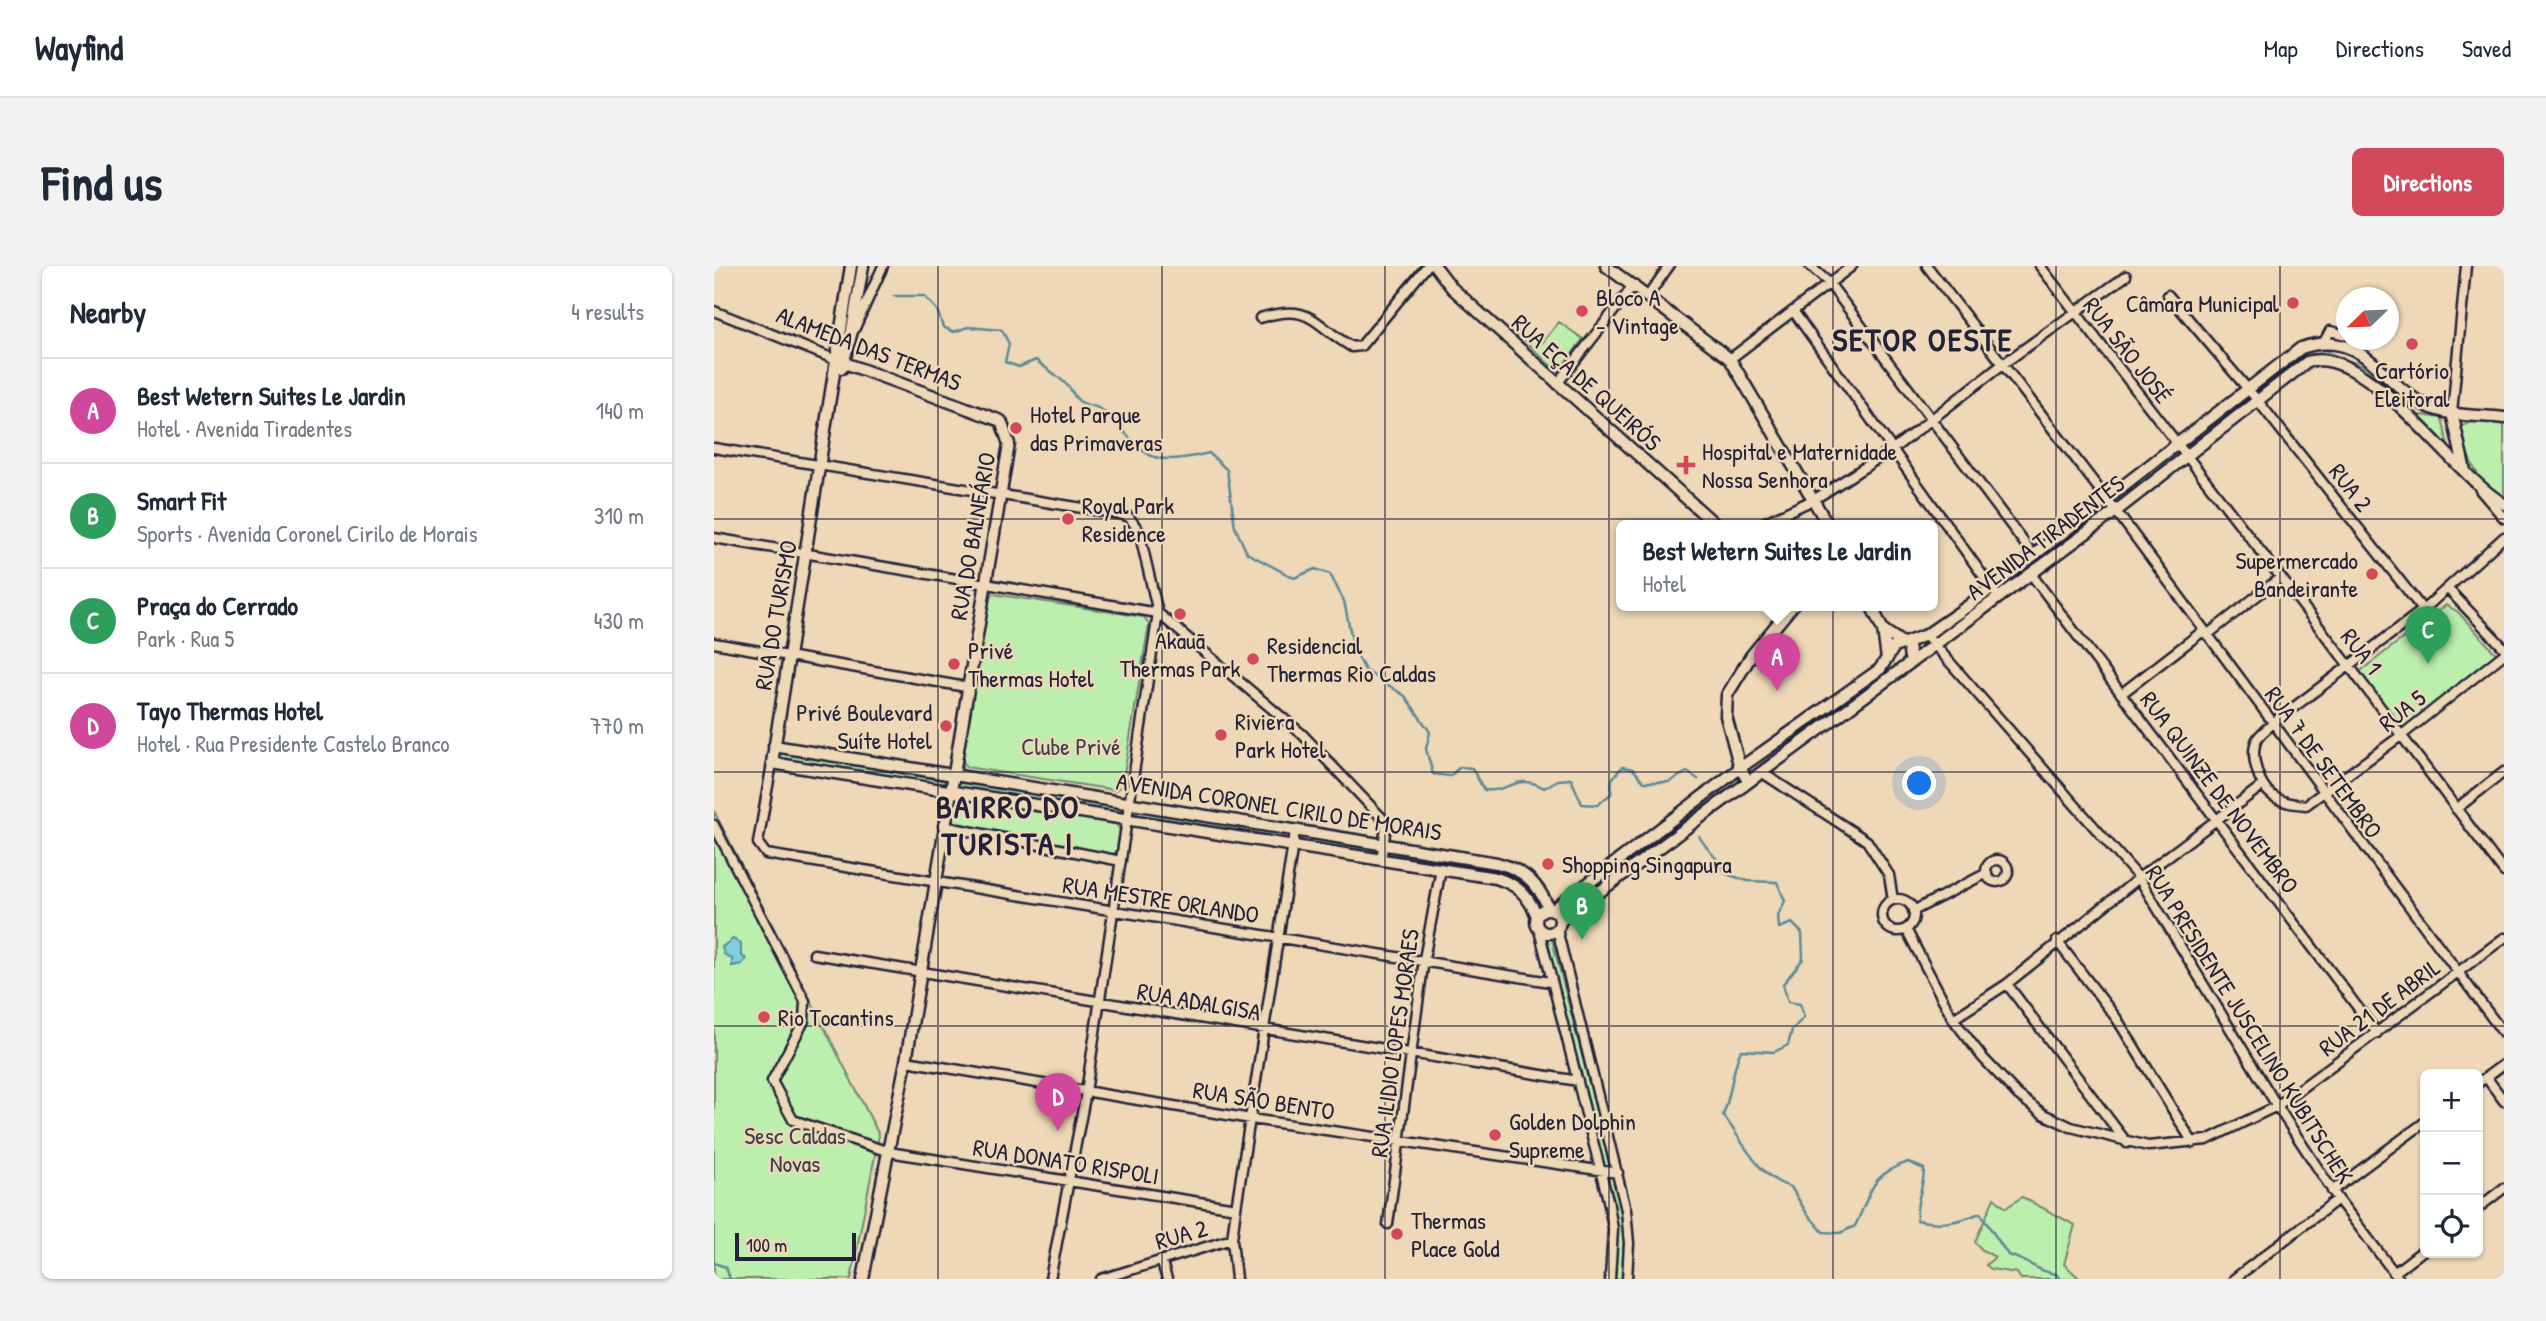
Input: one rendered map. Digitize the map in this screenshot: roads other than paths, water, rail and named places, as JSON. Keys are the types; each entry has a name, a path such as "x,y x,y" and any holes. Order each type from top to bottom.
{"main road":[{"name":"RUA DO TURISMO","path":"772,763 839,361 851,266"},
{"name":"RUA DO TURISMO","path":"839,361 851,335 863,266"},
{"name":"RUA EÇA DE QUEIRÓS","path":"1435,266 1452,288 1710,520"},
{"path":"1606,266 1730,359 1826,520"},
{"path":"2324,342 2355,351 2372,360 2422,404 2452,413 2504,418"},
{"name":"AVENIDA TIRADENTES","path":"1537,916 1551,909 1740,768 1880,669 1894,647 1926,635 1992,588 2105,497 2301,348 2324,342"},
{"name":"AVENIDA TIRADENTES","path":"1558,925 1760,772 2116,511 2299,367 2327,358 2348,366 2370,381 2465,472"},
{"name":"ALAMEDA DAS TERMAS","path":"839,361 992,417 1001,421 1006,428"},
{"path":"2409,417 2422,404"},
{"path":"2452,413 2465,472 2504,504"},
{"name":"RUA DO BALNEÁRIO","path":"863,1279 890,1152 948,793 1009,443 1006,428"},
{"path":"1748,781 1740,768 1726,716 1727,695 1751,656 1788,611"},
{"path":"1874,611 1882,630 1887,659 1891,667 1899,670"},
{"path":"1882,630 1905,643 1911,650 1911,662"},
{"name":"AVENIDA CORONEL CIRILO DE MORAIS","path":"774,746 1510,866 1541,889"},
{"name":"AVENIDA CORONEL CIRILO DE MORAIS","path":"772,763 1441,869 1511,883 1529,898"},
{"path":"1541,889 1551,909 1558,925 1546,933 1539,930 1537,916 1529,898 1541,889"}],"street":[{"path":"851,335 883,266"},
{"path":"1260,318 1295,311 1318,321 1352,347 1362,346 1427,266"},
{"path":"1648,296 1669,266"},
{"path":"1810,266 1829,283 2034,556"},
{"path":"1730,359 1852,266"},
{"name":"RUA 7 DE SETEMBRO","path":"1927,266 2116,511 2323,794 2504,1034"},
{"name":"RUA SÃO JOSÉ","path":"2040,266 2187,456"},
{"path":"2452,413 2466,266"},
{"path":"1770,520 1815,499 1894,449 2003,364 2126,276"},
{"path":"1558,384 1634,285"},
{"name":"RUA 2","path":"2168,295 2258,401 2423,610"},
{"name":"ALAMEDA DAS TERMAS","path":"714,310 839,361"},
{"path":"1794,312 1999,598"},
{"path":"2324,342 2330,331 2336,332"},
{"path":"714,448 1129,517 1139,531 1158,613 1086,1092 1051,1279"},
{"name":"RUA 1","path":"2187,456 2504,872"},
{"name":"AVENIDA TIRADENTES","path":"2465,472 2504,518"},
{"path":"2323,794 2306,804 2294,804 2272,795 2263,785 2255,755 2257,739 2273,723 2423,610 2504,537"},
{"path":"714,538 985,586 1158,613 1302,734 1382,818 1386,827 1381,860"},
{"name":"RUA QUINZE DE NOVEMBRO","path":"2031,574 2378,1033"},
{"path":"2121,694 2281,577"},
{"path":"2448,589 2504,648"},
{"name":"RUA PRESIDENTE JUSCELINO KUBITSCHEK","path":"1926,635 2139,878 2277,1106 2332,1191 2396,1276"},
{"path":"714,643 967,687"},
{"name":"RUA 5","path":"2323,794 2504,654"},
{"name":"RUA DO TURISMO","path":"766,854 758,843 772,763"},
{"path":"1760,772 1867,841 1889,875 1893,900"},
{"path":"2456,809 2504,772"},
{"path":"1953,1019 2007,984 2139,878 2263,785"},
{"name":"RUA DONATO RISPOLI","path":"714,825 805,1001 804,1021 772,1081 793,1120 890,1152 1236,1208"},
{"path":"943,826 1121,860"},
{"path":"1236,1279 1232,1239 1236,1208 1295,831"},
{"name":"RUA MESTRE ORLANDO","path":"766,854 933,883 1424,959 1550,982"},
{"name":"RUA ILIDIO LOPES MORAES","path":"1388,1224 1424,959 1441,869"},
{"path":"1913,911 1987,873"},
{"path":"1893,900 1903,900 1913,911 1913,921 1906,929 1896,931 1884,922 1883,911 1893,900"},
{"path":"1558,925 1618,1173 1628,1226 1626,1279"},
{"name":"RUA 21 DE ABRIL","path":"1906,929 1953,1019 2000,1077 2043,1114 2081,1131 2127,1143 2166,1146 2193,1143 2225,1132 2277,1106 2504,938"},
{"path":"1539,930 1613,1229 1610,1279"},
{"path":"2057,942 2117,1019 2193,1143"},
{"name":"RUA ADALGISA","path":"814,954 1264,1031 1578,1081"},
{"path":"2007,984 2127,1143"},
{"name":"RUA SÃO BENTO","path":"905,1061 1251,1119 1618,1173"},
{"path":"2483,1079 2504,1064"},
{"path":"2486,1077 2504,1101"},
{"path":"2332,1191 2420,1126"},
{"path":"2483,1205 2504,1188"},
{"path":"2234,1279 2338,1199"},
{"name":"RUA 2","path":"1101,1279 1232,1239"},
{"path":"2396,1276 2420,1254"},
{"path":"1161,1260 1167,1279"}],"water":[{"path":"733,939 741,943 741,955 746,959 742,964 732,966 732,959 724,954 722,947"}],"waterway":[{"path":"894,296 924,296 937,310 943,327 954,332 968,327 1002,330 1009,344 1005,362 1019,367 1036,360 1066,384 1079,401 1103,411 1138,446 1157,458 1186,458 1209,453 1227,470 1235,527 1247,553 1294,578 1315,569 1330,574 1344,601 1354,650 1365,670 1405,696 1430,732 1426,749 1433,774 1450,776 1460,767 1472,768 1484,790 1500,789 1520,782 1544,788 1558,780 1571,779 1582,804 1597,805 1611,794 1612,779 1622,767 1633,769 1644,782 1669,782 1687,772 1698,779"},
{"path":"1699,836 1726,874 1748,881 1777,882 1785,901 1778,915 1779,928 1792,923 1802,933 1803,959 1783,984 1788,1002 1800,1004 1804,1017 1792,1030 1788,1045 1774,1052 1741,1050 1723,1115 1752,1158 1770,1176 1791,1187 1806,1212 1823,1232 1840,1233 1855,1226 1878,1179 1908,1162 1924,1169 1917,1220 1949,1222 1980,1213 2008,1255 2056,1274 2060,1279"},
{"path":"714,1263 726,1267 730,1279"}],"place":[{"name":"Câmara Municipal","path":"2293,303"},
{"name":"Bloco A - Vintage","path":"1582,311"},
{"name":"Cartório Eleitoral","path":"2412,344"},
{"name":"Hotel Parque das Primaveras","path":"1016,428"},
{"name":"Hospital e Maternidade Nossa Senhora","path":"1686,465"},
{"name":"Royal Park Residence","path":"1068,519"},
{"name":"Supermercado Bandeirante","path":"2372,574"},
{"name":"Akauã Thermas Park","path":"1180,614"},
{"name":"Residencial Thermas Rio Caldas","path":"1253,659"},
{"name":"Privé Thermas Hotel","path":"954,664"},
{"name":"Praça do Cerrado","path":"2428,664"},
{"name":"Best Wetern Suites Le Jardin","path":"1777,691"},
{"name":"Privé Boulevard Suíte Hotel","path":"946,726"},
{"name":"Riviera Park Hotel","path":"1221,735"},
{"name":"Shopping Singapura","path":"1548,864"},
{"name":"Smart Fit","path":"1582,940"},
{"name":"Rio Tocantins","path":"764,1017"},
{"name":"Tayo Thermas Hotel","path":"1058,1131"},
{"name":"Golden Dolphin Supreme","path":"1495,1135"},
{"name":"Thermas Place Gold","path":"1397,1234"}],"district":[{"name":"SETOR OESTE","path":"1923,339"},
{"name":"BAIRRO DO TURISTA I","path":"1008,824"}],"park label":[{"name":"Clube Privé","path":"1071,746"},
{"name":"Sesc Caldas Novas","path":"795,1149"}]}
